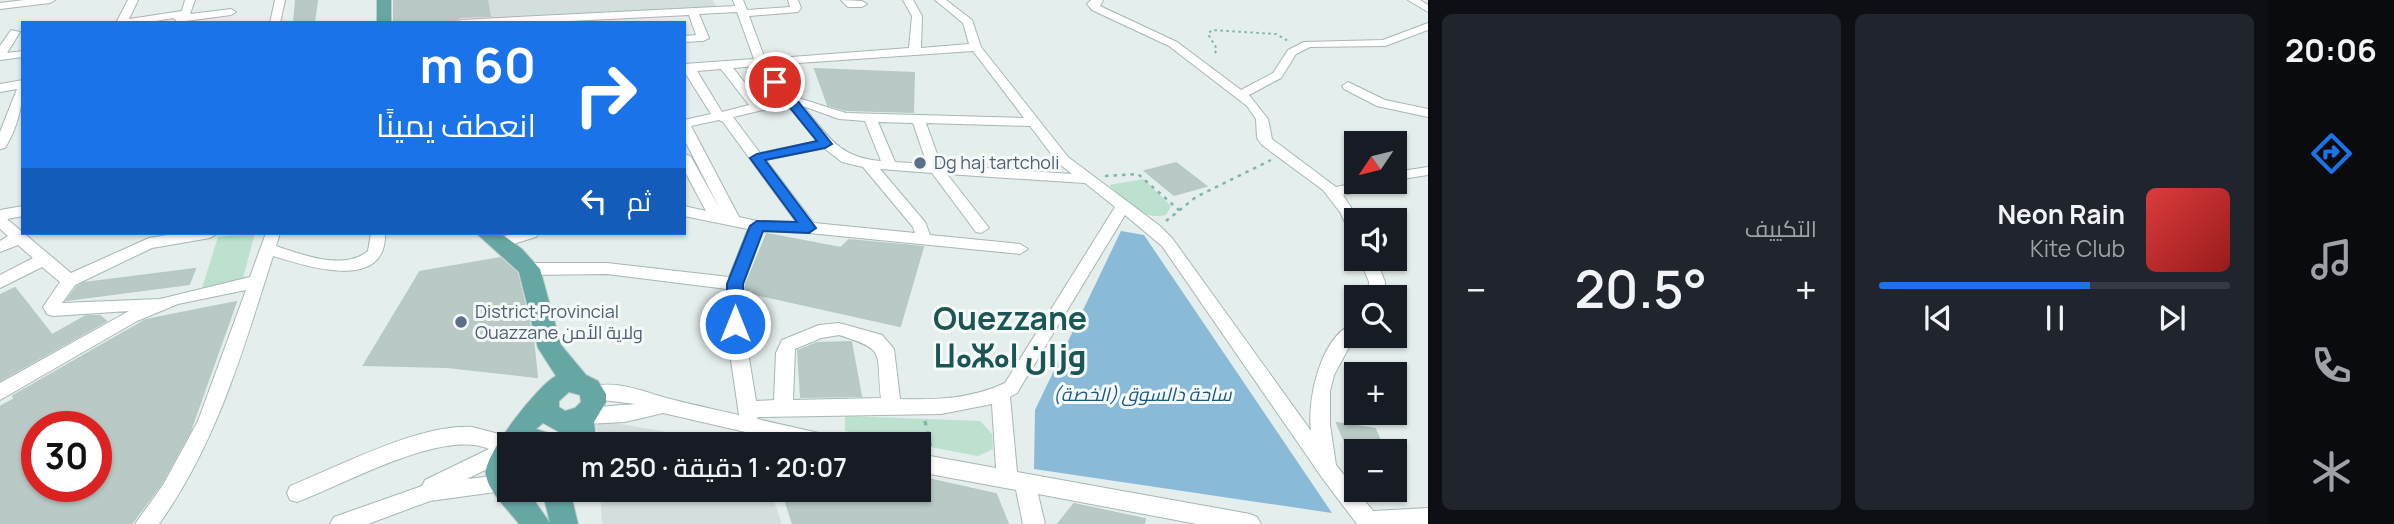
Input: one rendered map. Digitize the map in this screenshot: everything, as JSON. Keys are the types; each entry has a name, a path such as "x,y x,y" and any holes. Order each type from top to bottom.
{"main road":[{"path":"384,0 384,21"},
{"path":"493,238 529,269 537,291 546,335 547,412 561,422 584,402"},
{"path":"546,335 557,360 584,402 582,432"},
{"path":"520,432 559,385 584,402"},
{"path":"520,502 537,524"},
{"path":"559,502 564,524"}],"street":[{"path":"4,9 50,0"},
{"path":"122,21 132,0"},
{"path":"164,20 186,13 190,0"},
{"path":"275,21 280,0"},
{"path":"641,0 641,13"},
{"path":"527,21 619,19 641,13 740,7 793,10 796,8 793,0"},
{"path":"846,0 848,4 862,4"},
{"path":"908,0 916,16 915,50"},
{"path":"940,0 968,22 976,47 1063,160 1167,242 1330,473 1369,523 1428,518"},
{"path":"1098,0 1092,4 1096,8 1173,44 1239,95 1260,113 1264,138 1282,154 1315,174 1334,192 1344,210"},
{"path":"1413,0 1428,9"},
{"path":"740,7 761,63 825,144 847,159 868,164 1086,179"},
{"path":"686,39 703,38 693,11"},
{"path":"164,20 231,12"},
{"path":"1239,95 1277,75 1292,52 1298,48 1317,43 1385,43 1428,26"},
{"path":"0,33 19,31"},
{"path":"0,56 19,31"},
{"path":"809,228 728,119 718,115 687,67 976,47"},
{"path":"0,56 21,54"},
{"path":"724,65 758,108"},
{"path":"1348,86 1381,103 1428,113"},
{"path":"0,88 21,87"},
{"path":"0,145 11,124 21,92"},
{"path":"686,125 790,100 814,104 836,115 1032,122"},
{"path":"870,118 889,164"},
{"path":"918,119 935,167 981,228"},
{"path":"686,129 734,222"},
{"path":"757,158 825,144"},
{"path":"686,161 717,217"},
{"path":"868,164 920,226 925,239"},
{"path":"1407,174 1428,171"},
{"path":"1334,192 1344,190"},
{"path":"750,417 783,407 922,407 968,404 1001,394 1011,388 1123,206"},
{"path":"0,215 21,211"},
{"path":"686,211 757,226 809,228 1020,248"},
{"path":"0,221 69,281"},
{"path":"750,417 737,341 735,284 757,226"},
{"path":"198,235 149,243 69,281 51,307 53,310 166,302 255,282"},
{"path":"146,524 180,478 206,427 251,304 255,282 270,241 334,266 354,265 372,257 378,235"},
{"path":"493,238 516,235"},
{"path":"0,247 20,237"},
{"path":"0,282 44,259"},
{"path":"529,269 589,265 625,267 735,284"},
{"path":"0,392 131,317 166,302"},
{"path":"783,407 785,353 788,345 819,332 839,329 876,340 885,349 891,406"},
{"path":"1330,473 1320,429 1319,409 1329,359 1344,340"},
{"path":"1001,394 1016,481 1034,524"},
{"path":"584,402 625,414 663,405 750,417 796,432"},
{"path":"298,493 402,451 447,438 468,435 497,442"},
{"path":"341,524 405,500 497,453"},
{"path":"931,465 1185,517 1242,523"},
{"path":"405,500 454,488 497,488"}],"path":[{"path":"1215,53 1217,49 1208,34 1212,30 1276,34 1298,48"},
{"path":"1155,230 1196,197 1282,154"},
{"path":"1086,179 1138,174 1179,209"},
{"path":"922,407 924,432"}],"shaded area":[{"path":"487,0 713,0 718,10 491,21"},
{"path":"596,420 668,432 597,432"},
{"path":"601,502 774,502 782,524 602,524"}],"green space":[{"path":"1144,179 1171,206 1166,215 1141,212 1109,185"},
{"path":"254,235 242,282 202,288 218,237"},
{"path":"845,416 980,421 992,434 993,449 978,456 931,447 931,432 845,431"}],"water":[{"name":"ساحة دالسوق (الخصة)","path":"1121,231 1144,235 1332,513 1034,469 1035,410"}],"building":[{"path":"296,0 317,0 314,21 294,21"},
{"path":"394,0 487,0 490,16 461,17 455,21 394,21"},
{"path":"815,69 914,73 913,112 846,110 828,105"},
{"path":"1176,163 1206,186 1174,195 1145,171"},
{"path":"767,234 841,248 849,240 923,247 900,326 746,292 746,284"},
{"name":"District Provincial Ouazzane ولاية الأمن","path":"500,258 517,273 533,339 537,377 447,367 364,365 420,272"},
{"path":"195,269 189,284 67,300 77,287 84,283"},
{"path":"15,288 52,335 86,316 100,316 106,321 0,380 0,295"},
{"path":"236,302 190,431 161,484 131,524 0,524 0,407 15,399 13,396 146,320"},
{"path":"851,342 861,396 801,397 798,351 817,343"},
{"path":"1337,423 1375,429 1379,439 1344,439"},
{"path":"931,480 996,494 1008,524 793,524 786,502 931,502"},
{"path":"1074,504 1145,519 1144,524 1058,524"}],"place":[{"name":"Dg haj tartcholi","path":"920,163"},
{"name":"District Provincial Ouazzane ولاية الأمن","path":"461,322"}],"district":[{"name":"Ouezzane ⵡⴰⵣⴰⵏ وزان","path":"1010,338"}],"route":[{"path":"735,324 735,284 757,226 809,228 757,158 825,144 775,82"}]}
